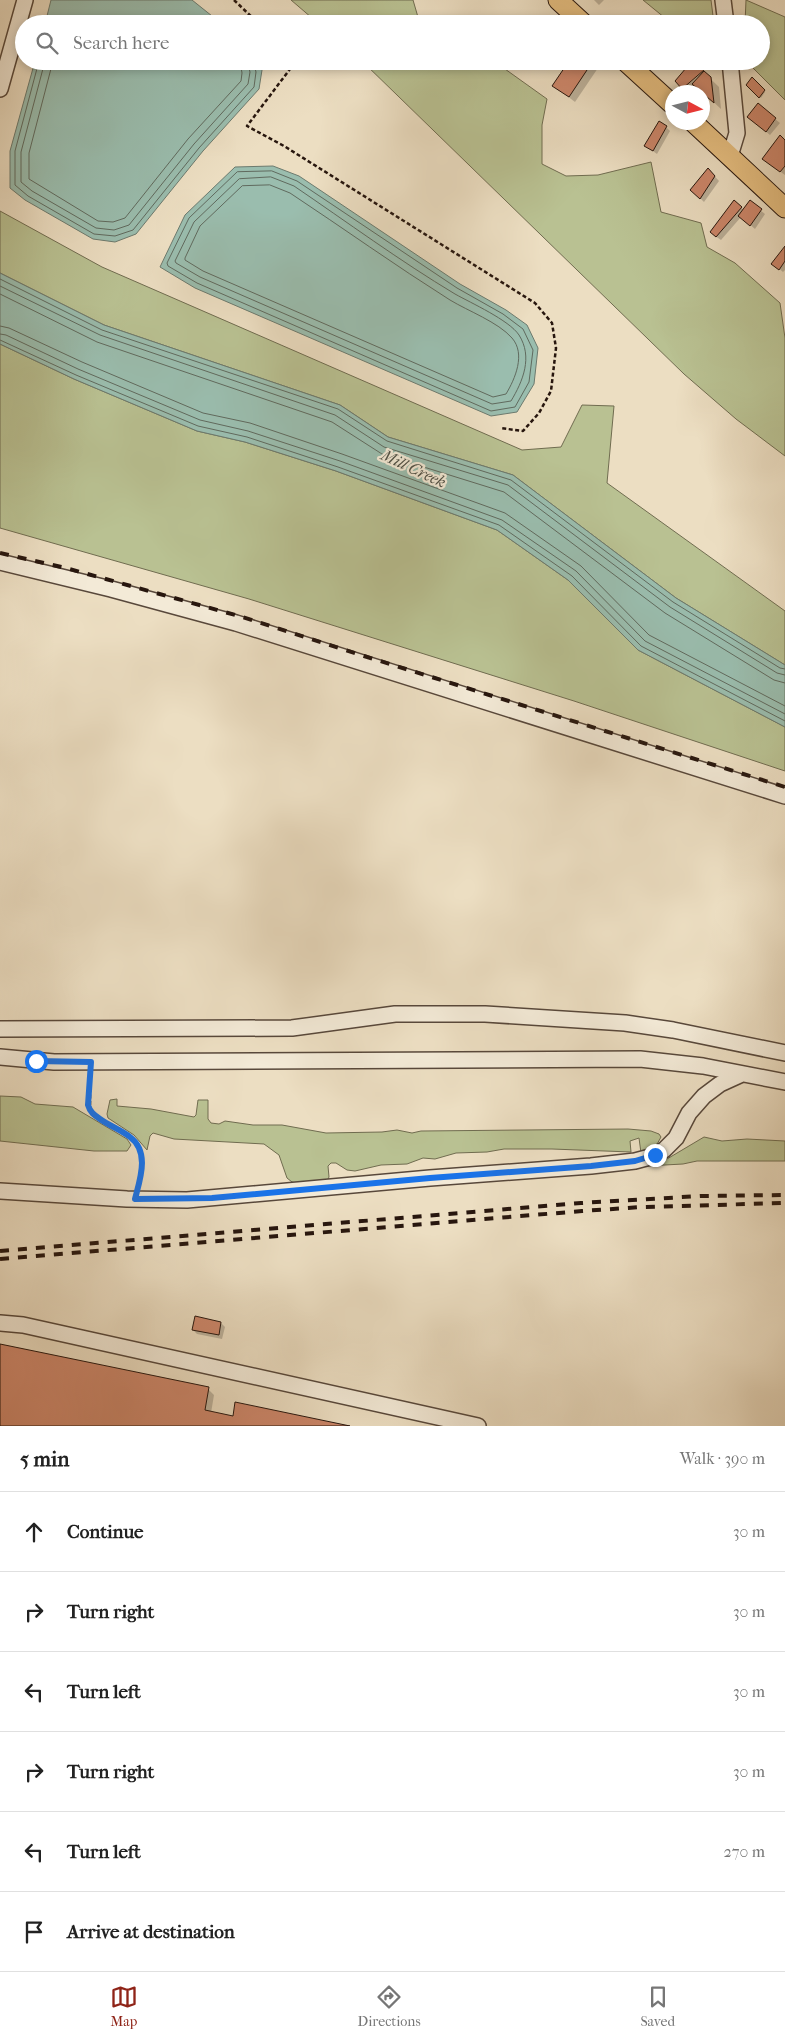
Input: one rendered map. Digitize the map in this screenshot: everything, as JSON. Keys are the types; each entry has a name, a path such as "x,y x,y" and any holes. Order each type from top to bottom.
{"main road":[{"path":"558,0 574,15"},
{"path":"635,70 665,98"},
{"path":"702,130 785,208"}],"street":[{"path":"21,15 25,0"},
{"path":"723,0 725,15"},
{"path":"0,89 15,36"},
{"path":"730,156 737,133 731,70"},
{"path":"0,562 111,589 236,623 785,796"},
{"path":"0,1029 292,1028 406,1013 485,1014 597,1020 640,1025 785,1053"},
{"path":"0,1057 45,1061 91,1062 618,1058 681,1063 785,1082"},
{"path":"0,1192 135,1199 212,1198 591,1166 644,1159 660,1153 673,1142 689,1113 704,1096 720,1084 742,1074"},
{"path":"0,1323 23,1325 160,1354 478,1426"}],"path":[{"path":"234,0 250,15"},
{"path":"289,70 247,126 293,152 535,303 552,323 556,348 551,391 539,413 523,431 500,428"},
{"path":"91,1062 88,1105 90,1110 98,1118 133,1139 140,1150 142,1165 135,1199"}],"shaded area":[{"path":"291,0 413,0 417,15 308,15"},
{"path":"643,0 711,0 713,15 661,15"},
{"path":"746,0 785,17 785,100 755,70 770,70 770,15 745,15"},
{"path":"371,70 506,70 547,99 542,125 542,164 566,176 598,175 651,162 661,212 701,223 707,247 735,263 780,303 785,338 785,456 736,419 684,374"},
{"path":"0,211 102,267 522,450 561,447 582,405 614,406 607,483 785,611 785,665 676,598 513,475 388,437 340,405 104,325 0,273"},
{"path":"0,344 74,379 197,431 245,442 336,471 497,530 568,580 638,650 785,727 785,771 574,701 249,599 0,528"},
{"path":"0,1096 21,1097 35,1104 73,1107 127,1139 131,1145 127,1151 94,1151 0,1141"},
{"path":"117,1099 117,1106 151,1109 194,1117 198,1100 208,1100 208,1119 211,1123 219,1124 225,1121 253,1125 282,1125 326,1133 397,1130 412,1133 421,1131 628,1129 651,1131 659,1134 661,1137 656,1146 641,1153 639,1138 630,1141 631,1152 504,1149 487,1152 456,1153 435,1159 423,1158 407,1164 381,1165 355,1171 347,1170 336,1163 331,1163 328,1166 329,1177 327,1181 296,1183 287,1178 279,1155 264,1144 174,1139 153,1133 150,1136 147,1150 134,1135 108,1118 110,1100"},
{"path":"704,1137 722,1141 747,1139 785,1141 785,1161 697,1161 683,1164 646,1166 667,1159"}],"water":[{"path":"51,0 192,0 211,15 47,15"},
{"path":"32,70 262,70 259,89 203,151 136,234 115,242 93,239 25,200 10,188 10,151"},
{"path":"273,166 299,176 460,284 506,310 527,325 538,348 534,384 517,412 491,416 195,288 160,267 185,215 235,167"},
{"name":"Mill Creek","path":"0,273 104,325 340,405 388,437 513,475 676,598 785,665 785,727 638,650 568,580 497,530 336,471 245,442 197,431 74,379 0,344"}],"building":[{"path":"563,70 587,70 569,97 552,86"},
{"path":"684,70 704,70 687,85 678,85 675,81"},
{"path":"704,71 711,77 714,103 710,100 710,85 692,84"},
{"path":"752,77 765,90 759,98 746,85"},
{"path":"758,103 776,118 766,132 747,117"},
{"path":"659,121 665,125 665,130 653,151 644,146"},
{"path":"780,135 785,140 785,166 780,172 762,159"},
{"path":"708,168 715,176 700,199 690,190"},
{"path":"734,200 742,207 716,237 710,232"},
{"path":"750,200 762,209 750,226 738,216"},
{"path":"785,246 785,261 779,270 771,264"},
{"path":"195,1316 221,1322 219,1335 192,1330"},
{"path":"0,1344 209,1387 205,1410 233,1416 235,1402 350,1426 0,1426"}],"railway":[{"path":"0,553 66,568 239,616 785,787"},
{"path":"0,1251 581,1203 701,1196 785,1195"},
{"path":"0,1259 582,1211 642,1207 785,1203"}],"route":[{"path":"36,1061 91,1062 88,1105 92,1114 133,1139 142,1154 141,1175 135,1199 187,1200 278,1193 430,1178 591,1166 635,1161 655,1155"}]}
